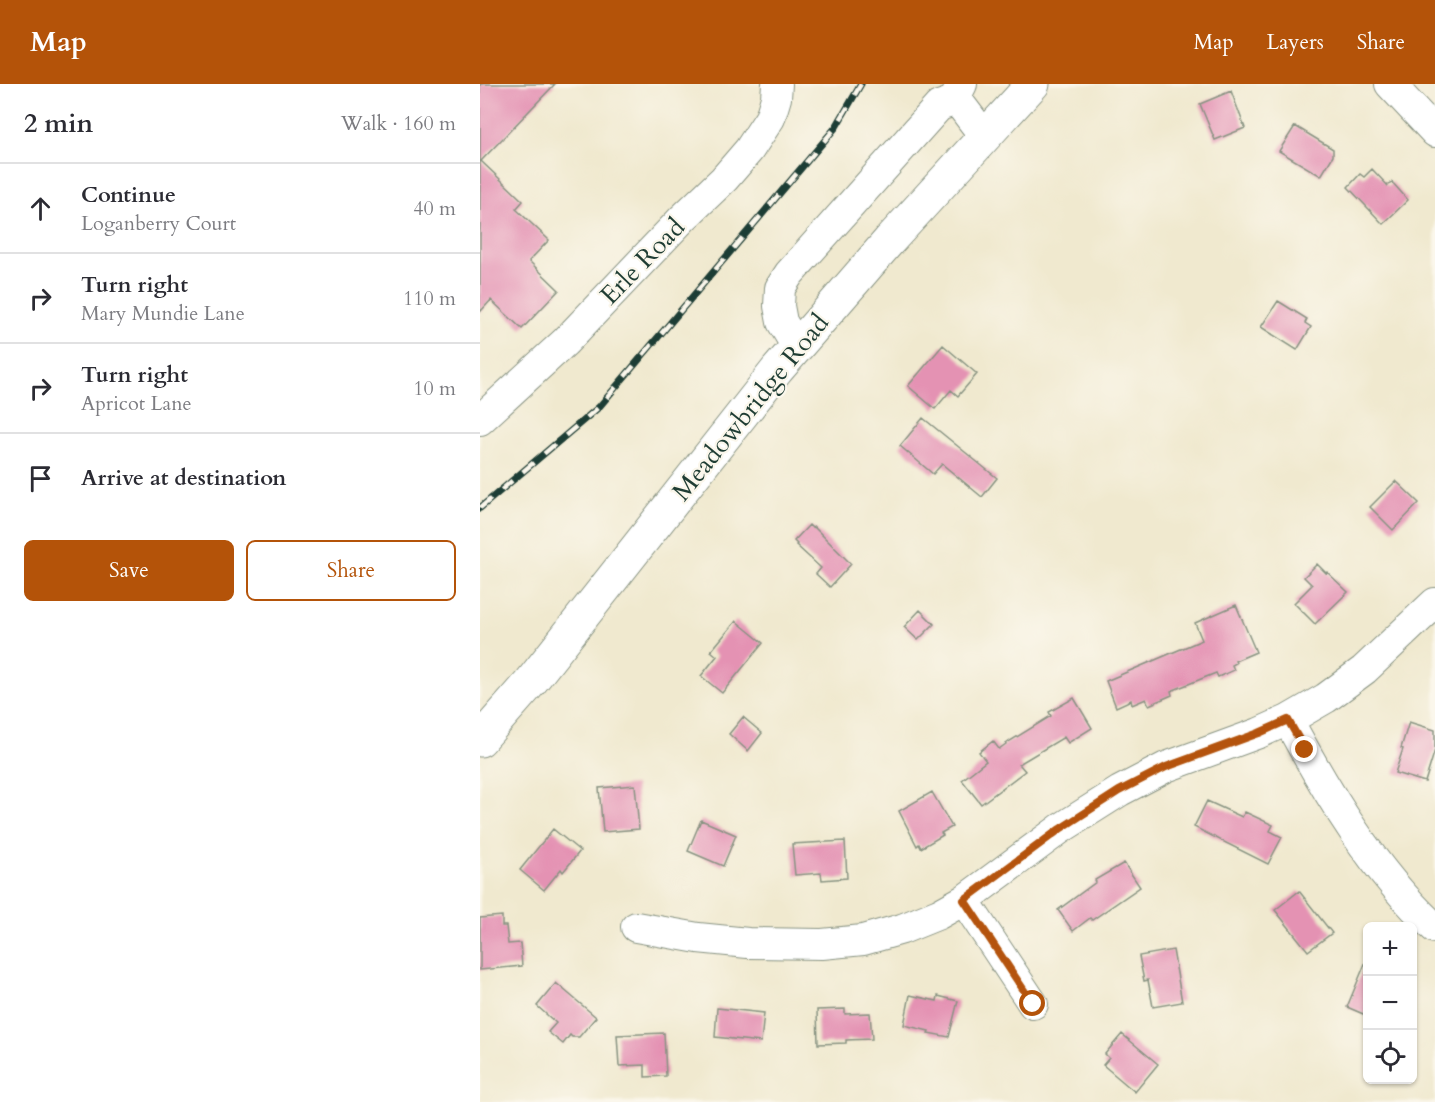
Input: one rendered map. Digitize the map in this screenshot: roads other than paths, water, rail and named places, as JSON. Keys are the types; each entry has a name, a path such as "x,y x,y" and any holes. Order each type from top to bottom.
{"main road":[{"name":"Meadowbridge Road","path":"480,740 530,683 777,370 889,241 1033,84"}],"street":[{"name":"Erle Road","path":"480,420 565,342 682,219 724,179 749,150 770,118 776,98 777,84"},
{"path":"1390,84 1435,132"},
{"path":"797,347 782,322 779,306 780,288 789,274 939,106 959,92 985,137"},
{"path":"636,927 698,938 748,943 822,944 862,940 902,929 939,914 964,900 1060,829 1119,791 1166,767 1288,720 1326,698 1364,670 1435,603"},
{"path":"1288,720 1356,834 1389,879 1435,928"},
{"path":"964,900 1033,1004"}],"railway":[{"path":"480,508 599,407 836,127 861,84"}]}
